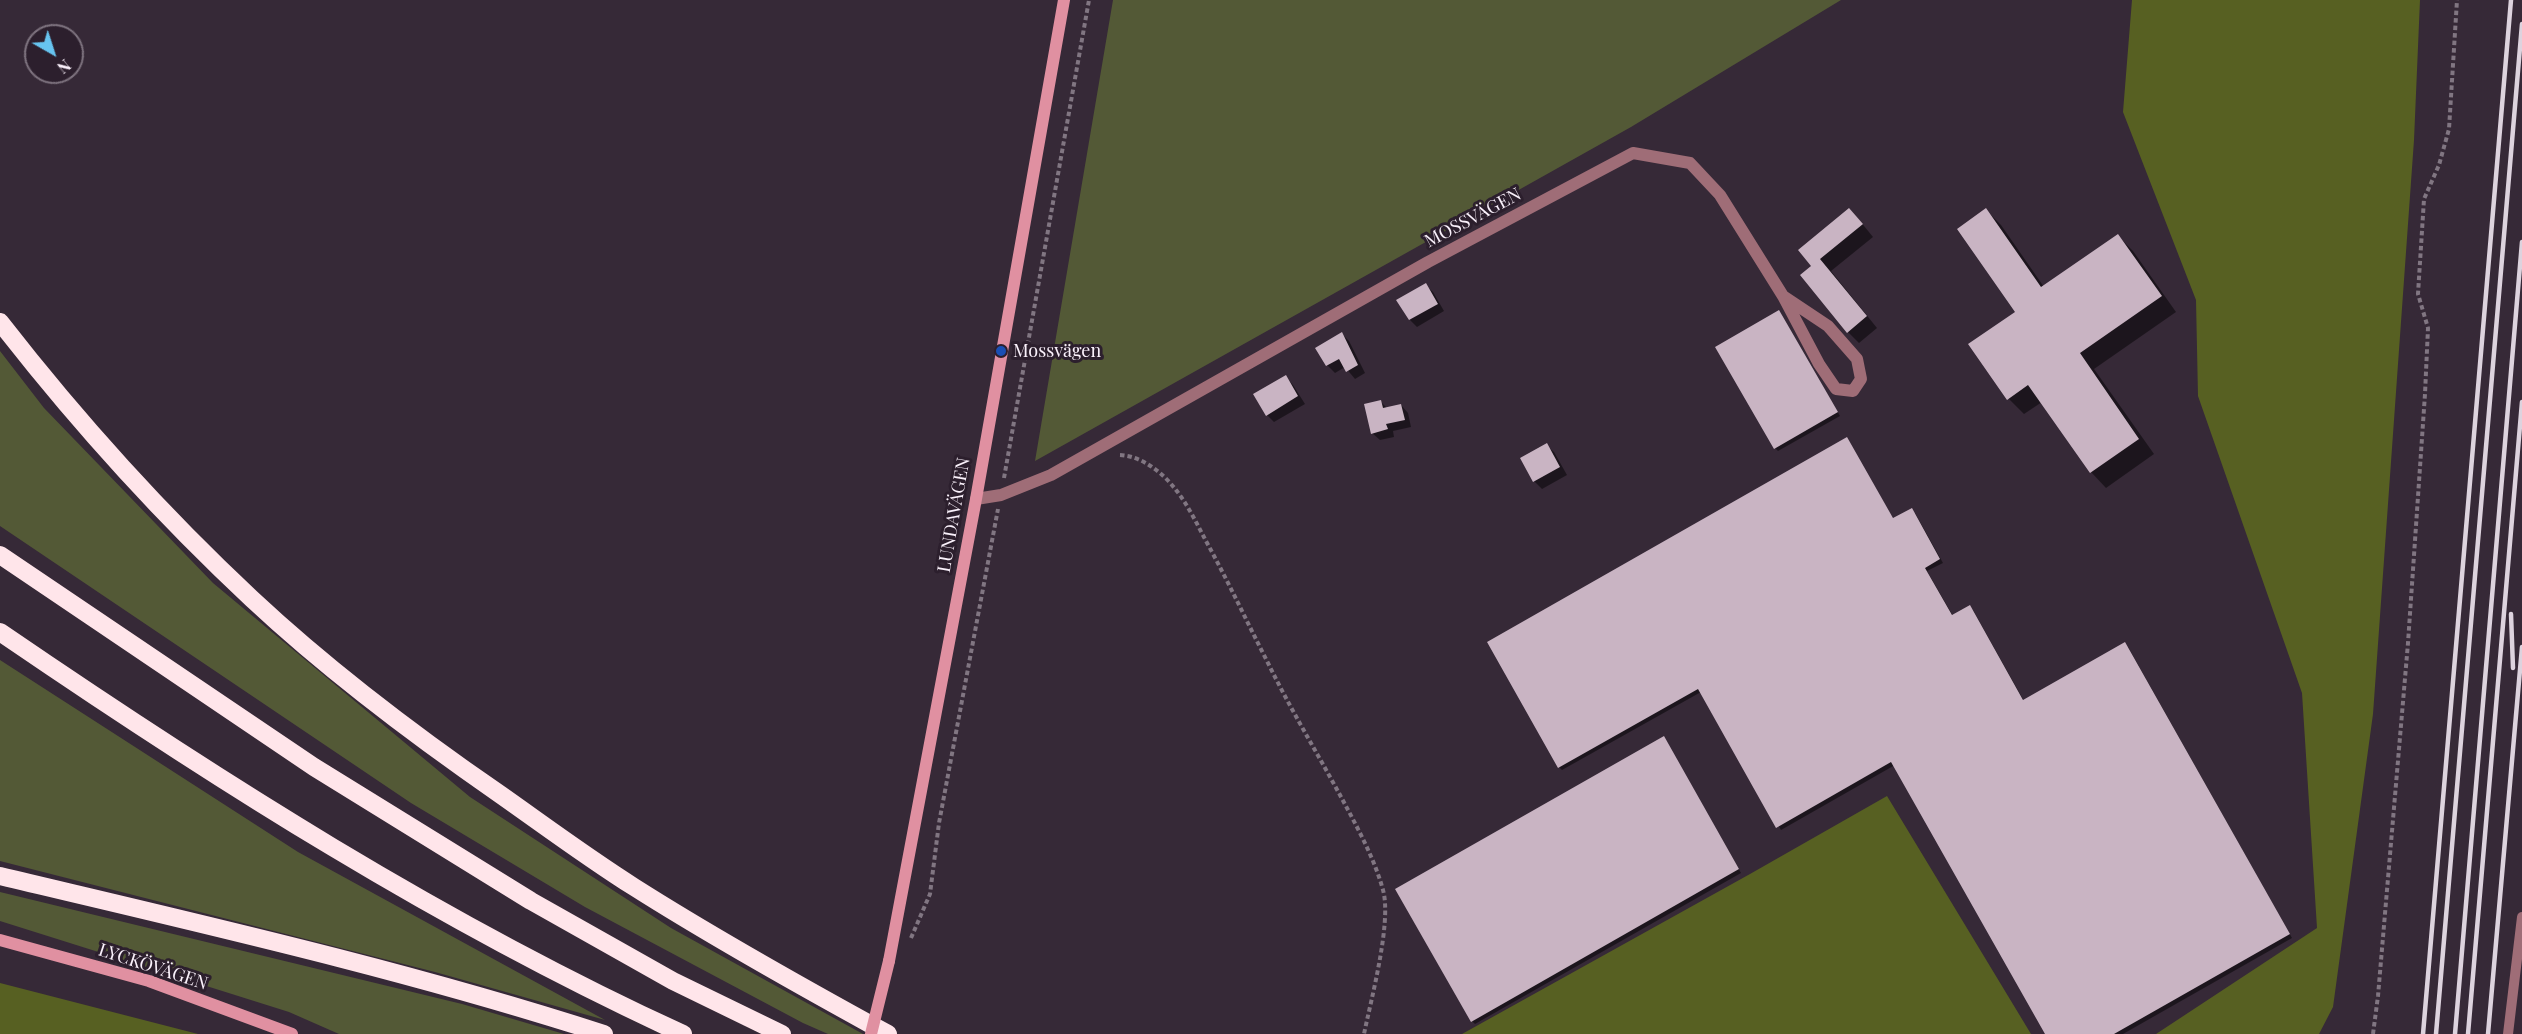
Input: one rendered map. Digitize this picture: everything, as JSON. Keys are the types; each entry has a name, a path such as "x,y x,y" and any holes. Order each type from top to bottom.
{"highway":[{"path":"0,322 119,465 185,534 253,600 344,678 437,751 632,886 888,1034"},
{"path":"0,555 314,767 531,902 673,981 782,1034"},
{"path":"0,632 194,761 392,883 514,950 683,1034"},
{"path":"0,876 382,969 537,1012 604,1034"}],"main road":[{"name":"LUNDAVÄGEN","path":"872,1034 889,962 976,499 1064,0"},
{"name":"LYCKÖVÄGEN","path":"0,939 149,981 292,1034"}],"street":[{"name":"MOSSVÄGEN","path":"976,499 1001,495 1030,485 1428,262 1633,153 1690,164 1720,195 1783,296 1818,364 1836,388 1852,391 1861,380 1857,359 1828,326 1783,296"}],"lane":[{"path":"2508,1034 2522,917"}],"path":[{"path":"2373,1034 2407,654 2425,394 2428,328 2418,294 2424,199 2439,165 2449,129 2457,0"},
{"path":"1089,453 1126,455 1145,462 1176,490 1225,575 1268,664 1371,858 1384,892 1383,921 1378,968 1364,1034"}],"green space":[{"path":"1113,0 1841,0 1631,127 1035,461"},
{"path":"2132,0 2420,0 2414,140 2373,714 2333,1007 2319,1034 2156,1034 2317,928 2302,693 2198,396 2196,300 2123,112"},
{"path":"0,351 44,408 213,583 470,797 671,928 863,1034 828,1034 803,1023 585,907 411,803 0,526"},
{"path":"0,660 298,852 605,1020 435,972 0,861"},
{"path":"1887,796 2031,1034 1462,1034 1750,874"},
{"path":"0,892 462,1004 564,1034 339,1034 289,1012 0,921"},
{"path":"0,983 198,1034 0,1034"}],"building":[{"path":"1849,208 1863,224 1820,259 1867,316 1847,333 1800,275 1811,266 1798,250"},
{"path":"1986,208 2041,287 2118,234 2162,296 2080,353 2139,439 2090,473 2028,385 2007,400 1968,344 2015,312 1957,229"},
{"path":"1426,283 1438,304 1409,320 1396,300"},
{"path":"1779,310 1838,412 1774,449 1715,347"},
{"path":"1342,332 1358,365 1346,372 1339,359 1326,366 1315,348"},
{"path":"1286,375 1298,396 1266,416 1253,394"},
{"path":"1381,400 1383,408 1401,404 1405,420 1386,424 1388,429 1371,434 1364,404"},
{"path":"1847,437 1893,518 1912,508 1940,559 1925,568 1952,615 1970,605 2023,700 2125,642 2290,934 2114,1034 2045,1034 1891,762 1776,828 1698,689 1558,768 1487,642"},
{"path":"1547,443 1560,467 1533,482 1520,458"},
{"path":"1664,736 1739,869 1471,1022 1395,889"}],"railway":[{"path":"2423,1034 2511,0"},
{"path":"2436,1034 2522,24"},
{"path":"2455,1034 2522,242"},
{"path":"2468,1034 2522,402"},
{"path":"2511,614 2513,668"},
{"path":"2488,1034 2522,647"}],"place":[{"name":"Mossvägen","path":"1001,351"}]}
